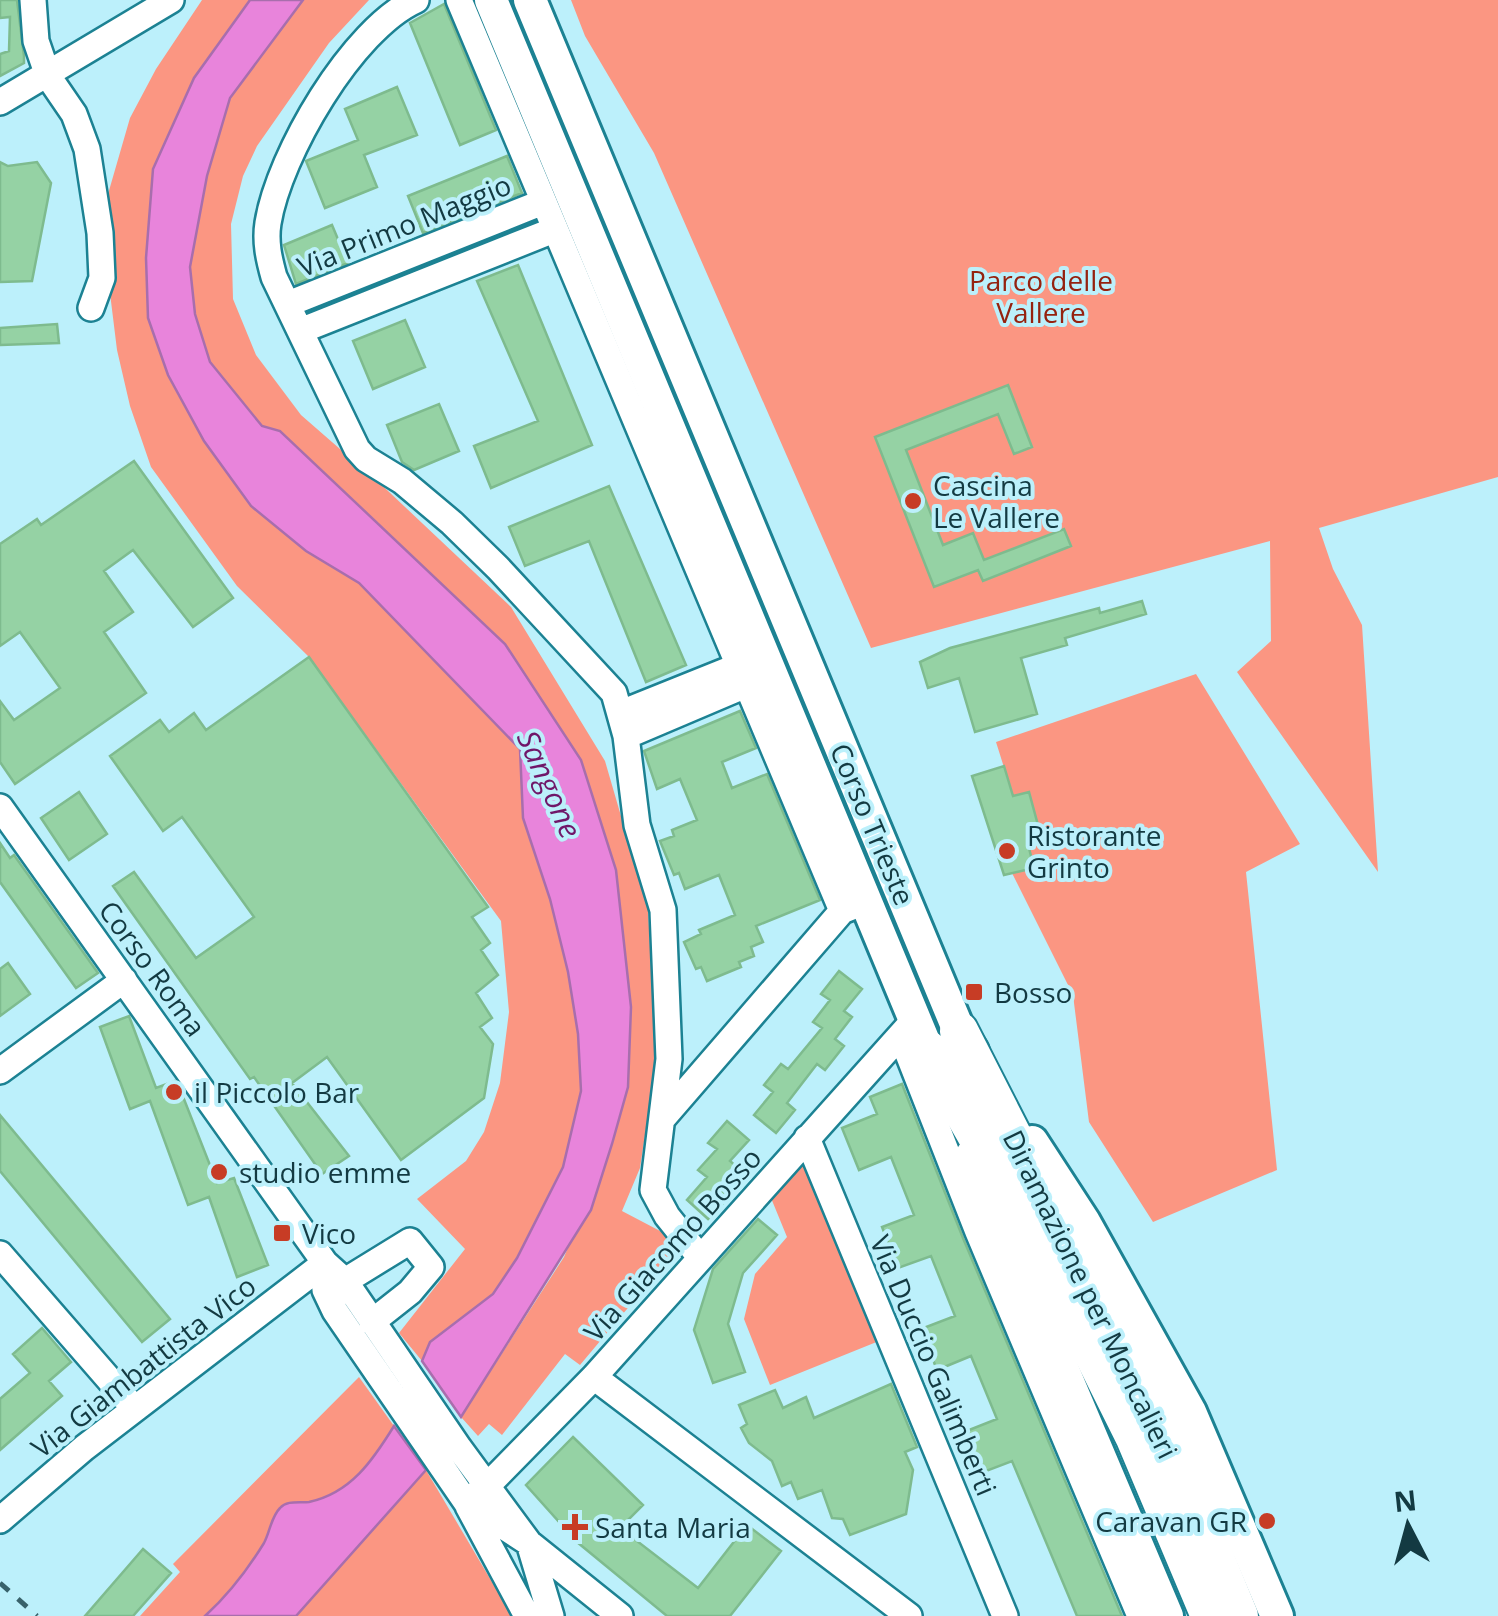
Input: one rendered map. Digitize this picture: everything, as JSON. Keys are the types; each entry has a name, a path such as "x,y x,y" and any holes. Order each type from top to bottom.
{"highway":[{"name":"Diramazione per Moncalieri","path":"926,1034 1054,1274 1135,1438 1210,1616"},
{"name":"Diramazione per Moncalieri","path":"926,1034 1161,1427 1239,1616"}],"main road":[{"name":"Corso Trieste","path":"491,0 854,906 926,1034 1084,1222 1190,1412 1277,1616"},
{"name":"Corso Trieste","path":"530,0 926,1034 1167,1616"}],"street":[{"path":"33,0 36,40 48,76 74,114 87,148 100,233 102,278 91,308"},
{"path":"0,102 171,0"},
{"path":"416,0 402,6 375,30 320,96 277,192 268,222 267,253 274,277 358,450 402,481 498,568 614,694 624,724 638,825 663,910 669,1059 654,1190 668,1216 700,1256"},
{"name":"Corso Trieste","path":"458,0 742,676 854,906"},
{"name":"Via Primo Maggio","path":"288,304 543,202"},
{"path":"300,331 554,230"},
{"path":"624,724 742,676"},
{"name":"Corso Roma","path":"0,807 325,1263 345,1281 407,1371 466,1502 529,1544"},
{"path":"663,1118 854,906"},
{"path":"0,1071 124,980"},
{"path":"926,1034 978,1232 1140,1616"},
{"name":"Via Giacomo Bosso","path":"466,1502 488,1485 594,1377 807,1138 926,1034"},
{"name":"Via Duccio Galimberti","path":"807,1138 1006,1616"},
{"path":"345,1281 410,1241 431,1267 410,1292 372,1322"},
{"path":"0,1254 134,1408"},
{"name":"Corso Roma","path":"325,1263 325,1290 373,1370 442,1452"},
{"name":"Via Giambattista Vico","path":"0,1520 134,1408 325,1263"},
{"path":"594,1377 909,1616"},
{"path":"442,1452 470,1485 488,1485"},
{"name":"Corso Roma","path":"488,1485 529,1544 592,1607 620,1616"},
{"path":"466,1502 527,1616"},
{"path":"529,1544 550,1616"}],"green space":[{"path":"202,0 250,0 194,78 146,258 306,551 359,582 521,749 523,818 550,899 568,972 578,1034 581,1091 563,1167 517,1258 493,1294 431,1342 422,1361 399,1333 465,1249 417,1199 466,1161 484,1132 500,1083 509,1012 501,921 309,657 237,586 151,467 130,406 117,350 108,277 106,201 130,118 156,69"},
{"path":"303,0 369,0 329,43 257,146 243,176 231,224 233,299 256,355 301,415 511,607 605,761 648,909 656,1062 640,1168 622,1211 671,1241 669,1259 580,1365 565,1354 502,1435 489,1424 478,1436 461,1417 564,1257 612,1144 505,644 280,431 262,427 210,362 195,314 190,267 207,176 230,98"},
{"name":"Parco delle Vallere","path":"571,0 1498,0 1498,477 1319,528 1333,569 1362,625 1378,872 1237,672 1271,641 1270,541 871,648 654,153 585,36"},
{"path":"1196,674 1300,844 1246,872 1277,1170 1153,1222 1089,1122 1073,995 1012,873 1033,867 1028,844 1042,839 1029,792 1013,796 996,742"},
{"path":"804,1163 879,1341 770,1385 744,1319 755,1274 787,1237 771,1198"},
{"path":"359,1377 394,1426 359,1473 324,1498 283,1505 251,1563 205,1616 140,1616 180,1572 173,1564"},
{"path":"426,1470 512,1616 296,1616"}],"water":[{"name":"Sangone","path":"250,0 303,0 230,98 207,176 190,267 195,314 210,362 262,426 280,431 505,644 581,760 616,870 631,1007 628,1087 612,1144 591,1210 461,1417 422,1361 430,1342 493,1294 517,1258 563,1167 581,1091 578,1034 550,899 523,818 520,749 359,583 306,551 251,506 204,441 168,375 148,318 146,258 153,169 194,78"},
{"path":"394,1426 426,1470 296,1616 205,1616 251,1563 280,1508 324,1498 349,1483 369,1463"}],"building":[{"path":"0,0 17,0 24,63 0,76 0,54 9,51 10,17 0,18"},
{"path":"444,4 496,130 460,145 410,23"},
{"path":"397,87 417,135 364,155 377,187 325,208 306,161 358,140 345,109"},
{"path":"507,156 522,193 423,233 408,196"},
{"path":"0,162 8,166 37,162 51,183 32,281 0,282"},
{"path":"332,225 348,263 296,284 284,245"},
{"path":"518,265 592,445 491,488 474,446 538,421 477,281"},
{"path":"405,320 425,367 373,389 353,341"},
{"path":"57,324 59,343 0,345 0,328"},
{"name":"Cascina Le Vallere","path":"1008,385 1032,447 1014,454 998,414 906,450 943,545 973,533 984,560 1064,529 1071,546 983,581 978,570 934,587 875,437"},
{"path":"439,404 459,451 414,470 402,462 387,425"},
{"path":"134,461 233,598 193,627 133,550 104,571 133,612 104,632 146,693 15,784 0,762 0,701 14,720 60,688 20,632 0,646 0,544 37,519 41,525"},
{"path":"609,486 686,665 646,682 589,541 525,566 509,527"},
{"path":"1142,601 1146,614 1065,638 1067,645 1021,658 1037,714 975,732 959,678 928,688 920,662 950,648 1099,608 1100,613"},
{"path":"309,657 488,907 472,917 490,943 481,950 498,975 476,993 492,1018 480,1027 493,1044 484,1098 401,1160 327,1057 292,1083 349,1156 322,1174 113,886 134,872 196,958 254,917 182,817 163,831 110,756 160,720 169,732 194,713 206,730"},
{"path":"740,711 756,748 722,762 732,788 767,774 820,900 756,926 763,942 751,947 754,956 739,962 741,967 707,981 701,967 696,969 684,942 701,934 699,930 735,915 719,875 685,889 679,873 674,875 660,841 674,836 672,830 697,820 680,779 657,789 644,751"},
{"path":"1004,766 1013,796 1029,792 1042,840 1028,844 1034,868 1004,875 972,776"},
{"path":"79,792 107,834 69,860 41,818"},
{"path":"0,843 10,858 14,855 98,973 76,988 0,882"},
{"path":"8,963 30,994 0,1016 0,969"},
{"path":"839,971 862,989 844,1011 852,1017 835,1039 844,1046 825,1070 817,1064 787,1103 795,1110 776,1133 754,1115 773,1092 764,1085 781,1064 788,1069 822,1028 813,1022 830,1000 821,994"},
{"path":"129,1016 156,1088 175,1081 178,1084 217,1183 234,1178 268,1265 237,1277 209,1197 188,1205 150,1101 130,1109 100,1027"},
{"path":"902,1084 1122,1616 1077,1616 1012,1461 981,1473 964,1432 997,1419 971,1356 937,1370 921,1329 955,1316 931,1256 898,1268 882,1227 914,1215 891,1157 859,1170 842,1128 877,1114 870,1097"},
{"path":"0,1115 170,1319 142,1342 0,1171"},
{"path":"727,1121 749,1140 730,1161 738,1168 720,1189 729,1197 708,1219 687,1200 707,1177 698,1170 717,1149 708,1143"},
{"path":"758,1219 777,1235 743,1273 728,1324 745,1372 713,1383 694,1330 713,1269"},
{"path":"42,1328 71,1362 49,1381 62,1396 0,1450 0,1399 30,1373 13,1354"},
{"path":"891,1384 917,1447 905,1452 913,1470 906,1514 850,1535 843,1519 832,1518 822,1490 798,1499 791,1482 782,1486 772,1461 749,1443 741,1428 747,1424 739,1405 775,1390 783,1408 806,1397 814,1418"},
{"path":"573,1437 643,1505 620,1528 698,1588 747,1525 781,1551 730,1616 667,1616 577,1542 526,1485"},
{"path":"143,1549 171,1573 133,1616 85,1616"}],"railway":[{"path":"0,1583 37,1616"}],"place":[{"name":"Cascina Le Vallere","path":"913,501"},
{"name":"Ristorante Grinto","path":"1007,851"},
{"name":"Bosso","path":"974,992"},
{"name":"il Piccolo Bar","path":"174,1092"},
{"name":"studio emme","path":"219,1172"},
{"name":"Vico","path":"282,1233"},
{"name":"Caravan GR","path":"1267,1521"},
{"name":"Santa Maria","path":"575,1527"}]}
